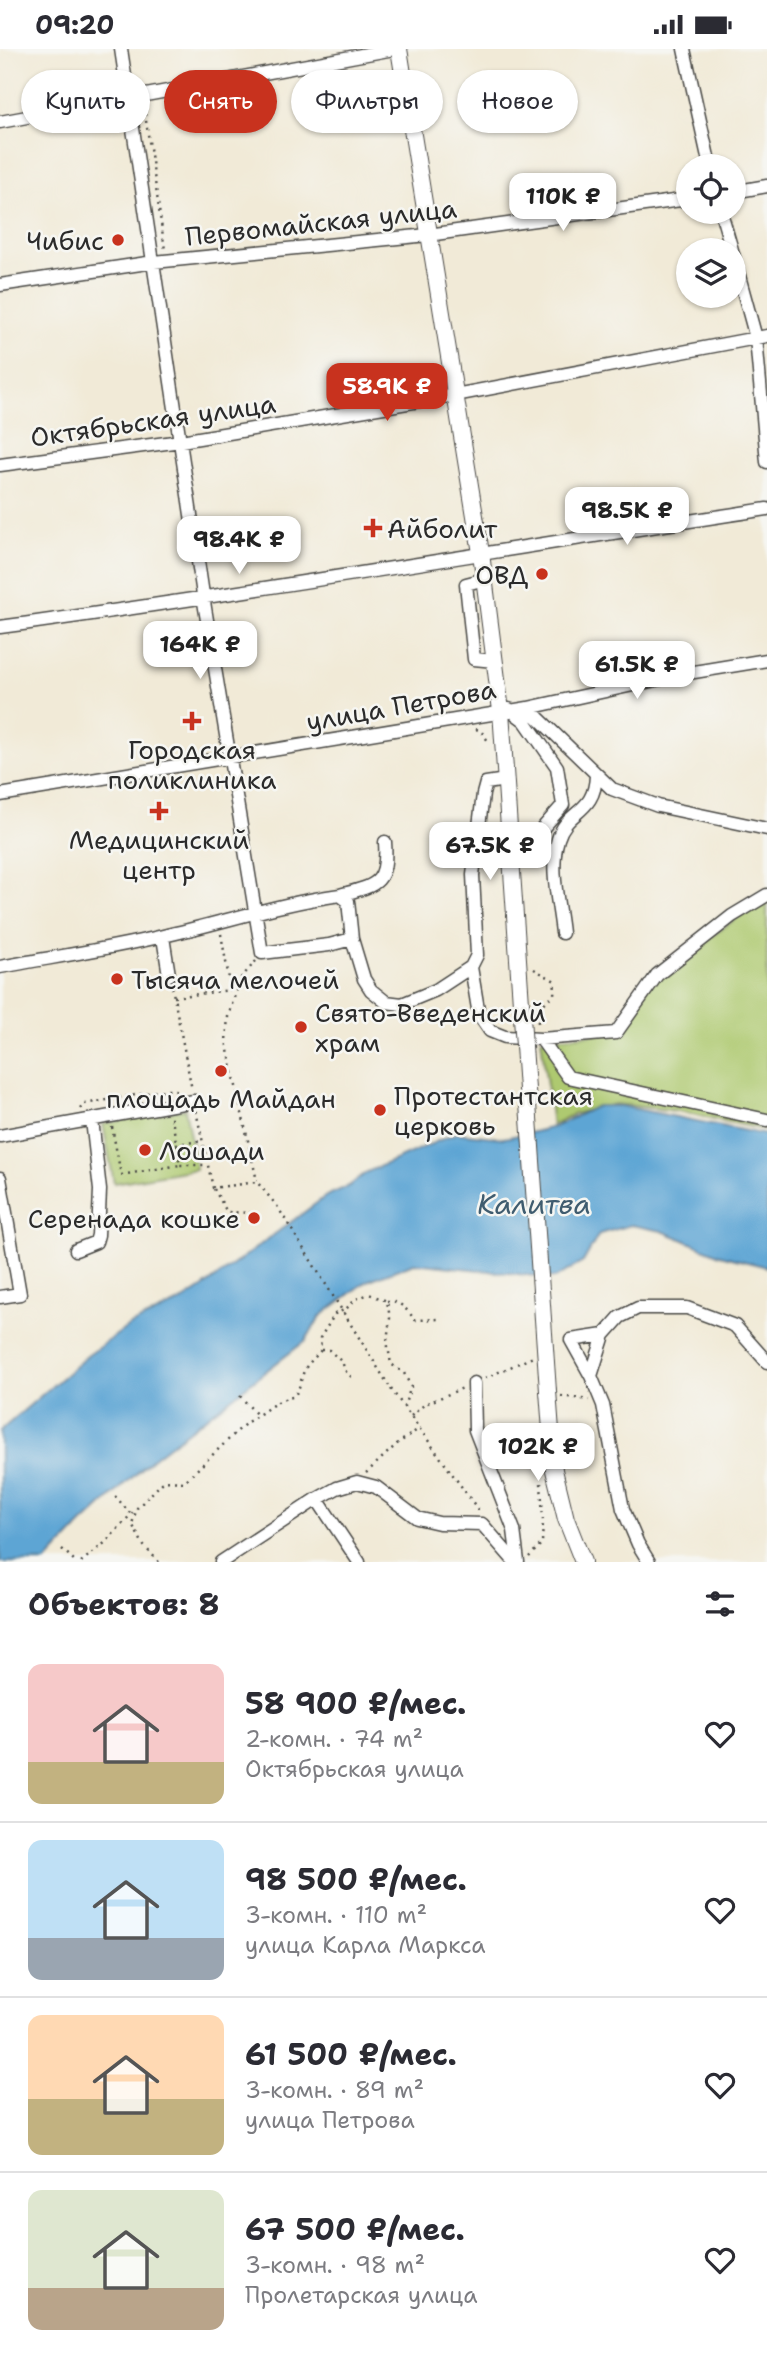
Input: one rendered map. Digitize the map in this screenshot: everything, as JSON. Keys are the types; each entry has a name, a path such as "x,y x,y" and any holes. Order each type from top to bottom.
{"main road":[{"path":"397,49 481,553 494,661 505,710 506,780 521,1003 555,1393 554,1470 566,1519 583,1562"}],"street":[{"path":"121,49 125,70"},
{"path":"150,94 397,49"},
{"path":"684,49 707,154"},
{"path":"0,122 21,118"},
{"path":"135,133 203,599 262,953 329,945 352,939"},
{"path":"746,190 767,186"},
{"name":"Первомайская улица","path":"0,285 154,262 428,235 676,201"},
{"path":"746,290 762,337 767,462"},
{"name":"Октябрьская улица","path":"0,465 181,441 455,395 762,337"},
{"path":"0,627 203,599 767,509"},
{"name":"улица Петрова","path":"0,795 528,708 688,673 767,660"},
{"path":"528,708 612,789 643,801 767,829"},
{"path":"505,710 525,721 557,767 563,805 512,863"},
{"path":"562,933 554,870 558,838 569,821 592,799 596,790 596,775"},
{"path":"340,895 348,901 352,939 364,979 371,990 386,1002 402,1004 436,990 471,967 477,955 473,875 483,794 486,783 506,780"},
{"path":"0,967 163,937 255,912 372,886 385,868 385,842"},
{"path":"471,967 479,1015 490,1031 505,1037 540,1039 616,1033 657,975 732,916 767,895"},
{"path":"163,937 170,975"},
{"path":"540,1039 568,1077 767,1120"},
{"path":"0,1136 194,1101"},
{"path":"76,1250 96,1242 98,1234 100,1190 92,1120"},
{"path":"0,1178 20,1294 0,1297"},
{"path":"591,1376 604,1335 620,1317 638,1308 687,1308 735,1326 767,1362"},
{"path":"604,1335 571,1340 600,1399 623,1509 649,1562"},
{"path":"474,1383 475,1430 514,1530 516,1562"},
{"path":"221,1562 317,1499 337,1488 357,1482 376,1487 417,1518 439,1523 482,1524 516,1562"},
{"path":"317,1499 359,1562"}],"path":[{"path":"472,729 481,731 492,746"},
{"path":"219,922 231,990"},
{"path":"262,953 240,979 228,1017 226,1041 257,1182 276,1206 391,1388 484,1517"},
{"path":"530,967 555,981 554,995 546,1001 537,1015 540,1039"},
{"path":"170,975 214,1188 227,1212 253,1213 259,1217"},
{"path":"174,997 236,989"},
{"path":"70,1123 84,1104 178,1090"},
{"path":"160,1121 172,1119 180,1165"},
{"path":"92,1120 112,1127 121,1175 180,1165 208,1165"},
{"path":"176,1144 203,1141"},
{"path":"214,1188 257,1182"},
{"path":"82,1562 106,1542 164,1481 184,1482 247,1422 282,1398 293,1397 299,1391 306,1367 321,1350 320,1338 335,1314 346,1309 356,1299 369,1294 394,1301 405,1308 415,1320 439,1319"},
{"path":"387,1301 390,1318 387,1341 391,1364 404,1373 411,1387 404,1406"},
{"path":"321,1350 329,1350 342,1361 347,1374 355,1379"},
{"path":"411,1416 425,1404 535,1356"},
{"path":"555,1393 600,1399"},
{"path":"240,1396 258,1416"},
{"path":"357,1482 397,1444 420,1428"},
{"path":"523,1562 542,1543 544,1522 541,1483"},
{"path":"115,1496 131,1514"},
{"path":"137,1508 132,1524 144,1546 159,1562"},
{"path":"62,1549 76,1562"}],"green space":[{"path":"767,896 767,1130 678,1111 615,1104 574,1114 552,1125 541,1039 616,1032 653,979"},
{"path":"185,1109 196,1169 114,1183 103,1124"}],"water":[{"name":"Калитва","path":"597,1106 621,1106 767,1135 767,1267 720,1255 662,1231 631,1225 599,1234 583,1262 555,1278 414,1263 367,1281 321,1316 305,1341 152,1459 82,1524 46,1562 0,1562 0,1431 87,1356 130,1325 182,1301 202,1288 326,1196 349,1186 367,1172 456,1133 504,1138 554,1127"}],"place":[{"name":"Чибис","path":"118,240"},
{"name":"Айболит","path":"373,528"},
{"name":"ОВД","path":"542,574"},
{"name":"Городская поликлиника","path":"192,721"},
{"name":"Медицинский центр","path":"159,811"},
{"name":"Тысяча мелочей","path":"117,979"},
{"name":"Свято-Введенский храм","path":"301,1027"},
{"name":"площадь Майдан","path":"221,1071"},
{"name":"Протестантская церковь","path":"380,1110"},
{"name":"Лошади","path":"145,1150"},
{"name":"Серенада кошке","path":"254,1218"}]}
